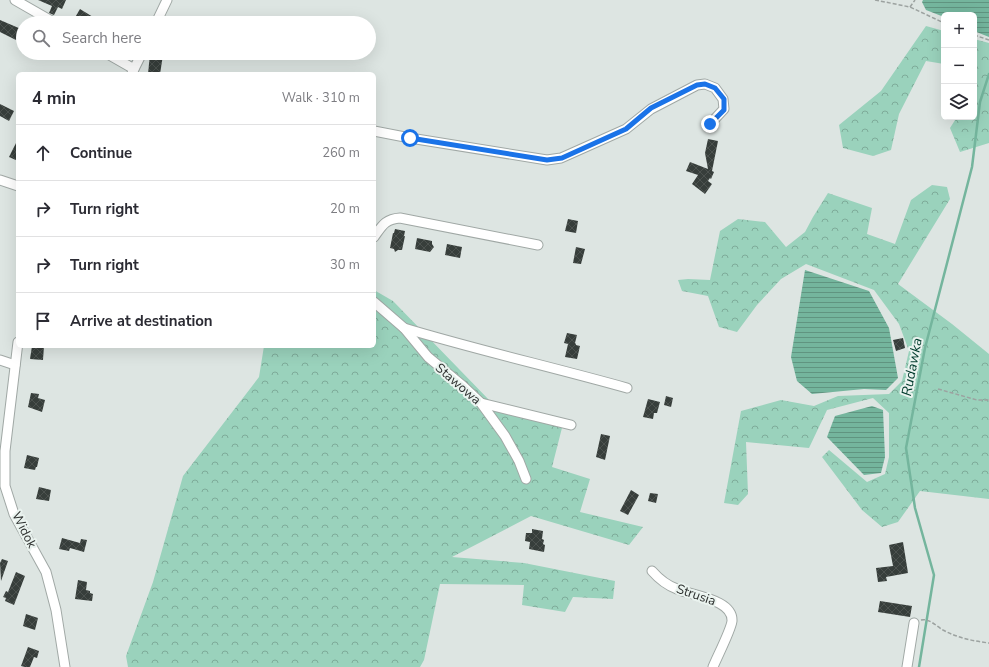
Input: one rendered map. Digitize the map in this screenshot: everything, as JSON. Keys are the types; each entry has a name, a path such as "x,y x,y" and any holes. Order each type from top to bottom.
{"street":[{"path":"15,0 43,16"},
{"path":"159,16 167,0"},
{"path":"116,60 133,72 139,60"},
{"path":"376,131 547,160 562,158 626,129 651,108 697,85 705,84 715,88 724,99 724,110 710,124"},
{"path":"0,180 16,185"},
{"path":"376,234 386,221 392,218 400,218 538,245"},
{"name":"Stawowa","path":"376,304 404,328 428,357 481,403 505,436 519,461 526,479"},
{"path":"404,328 449,342 627,388"},
{"name":"Widok","path":"17,348 5,451 5,486 14,514 46,572 56,610 65,667"},
{"path":"0,360 15,365"},
{"path":"481,403 571,425"},
{"name":"Strusia","path":"652,571 661,582 677,590 718,602 726,607 732,614 732,623 713,667"},
{"path":"907,667 914,623"}],"path":[{"path":"875,0 910,7 941,22"},
{"path":"910,7 914,0"},
{"path":"977,36 989,40"},
{"path":"938,389 977,400 989,400"},
{"path":"914,623 923,619 927,620 943,630 968,640 989,643"}],"green space":[{"path":"926,26 941,30 941,64 926,61 899,114 891,150 873,156 843,148 839,125 881,91"},
{"path":"977,40 989,43 989,143 960,152 950,128 955,120 977,120"},
{"path":"932,185 947,187 950,199 898,284 952,324 989,354 989,499 920,491 898,522 882,527 862,510 822,457 829,450 867,482 885,474 889,457 889,413 873,398 827,410 809,448 746,442 748,494 738,505 724,503 741,411 781,400 814,406 838,396 889,394 902,381 909,351 899,324 874,290 806,264 781,279 757,305 737,332 719,327 708,296 682,291 678,280 710,280 720,231 738,219 765,222 786,247 805,232 828,193 872,208 867,234 895,244 911,200"},
{"path":"376,291 393,301 491,402 564,420 552,467 590,479 580,512 643,527 629,545 531,516 452,557 524,563 615,581 613,599 573,597 565,612 522,605 524,585 440,584 424,660 420,667 128,667 126,656 153,582 183,476 259,377 264,348 376,348"}],"shaded area":[{"path":"923,0 989,0 989,37 977,32 977,12 941,12 941,16 926,10 922,2"},
{"path":"805,270 869,291 889,328 898,378 886,390 864,389 812,394 797,381 791,357"},
{"path":"872,406 883,410 885,457 881,473 864,475 827,437 835,416"}],"building":[{"path":"38,0 66,0 62,9 58,7 54,15 49,13 52,6"},
{"path":"80,9 91,16 76,16"},
{"path":"0,20 16,27 16,40 0,32"},
{"path":"149,60 162,60 160,72 148,72"},
{"path":"0,104 14,111 9,121 0,116"},
{"path":"708,139 718,141 712,171 714,172 711,179 710,178 708,181 712,184 705,194 692,184 698,175 686,171 690,162 708,169 705,153"},
{"path":"16,143 16,160 9,157"},
{"path":"568,219 578,221 576,233 565,231"},
{"path":"395,229 405,231 405,236 402,250 395,252 394,249 390,248"},
{"path":"417,238 432,241 434,247 430,252 415,249"},
{"path":"447,244 462,247 460,258 445,255"},
{"path":"576,247 585,249 581,264 573,263"},
{"path":"567,333 577,335 575,343 576,345 580,346 577,359 565,357 568,344 564,343"},
{"path":"903,338 905,348 896,351 893,340"},
{"path":"32,348 44,348 43,360 30,359"},
{"path":"31,393 39,394 38,398 45,400 42,412 28,407"},
{"path":"666,396 673,398 671,407 664,405"},
{"path":"648,399 660,402 657,413 654,413 653,419 643,417"},
{"path":"601,434 610,436 605,460 596,457"},
{"path":"27,455 39,458 35,470 24,468"},
{"path":"39,487 51,490 49,501 36,499"},
{"path":"631,490 639,495 628,515 620,511"},
{"path":"650,493 658,494 656,503 648,501"},
{"path":"532,529 543,531 542,539 544,540 543,544 545,545 544,552 529,549 530,542 525,541 526,533 532,533"},
{"path":"62,538 80,543 81,539 87,540 84,552 70,548 69,551 59,549"},
{"path":"903,542 908,573 886,577 887,581 878,582 876,568 893,566 889,545"},
{"path":"2,559 8,561 1,581 0,563"},
{"path":"16,572 25,576 14,605 5,601 6,598 3,597 6,591 8,592"},
{"path":"78,580 87,582 86,590 93,594 92,601 75,599"},
{"path":"880,601 912,606 910,617 878,612"},
{"path":"26,614 38,618 35,630 23,626"},
{"path":"28,647 39,651 37,658 34,657 30,667 21,666"}],"waterway":[{"name":"Rudawka","path":"919,667 934,575 915,508 906,448 925,348 972,167 980,102 989,74"}],"route":[{"path":"410,138 547,160 562,158 626,129 651,108 697,85 705,84 715,88 724,99 724,110 710,124"}]}
